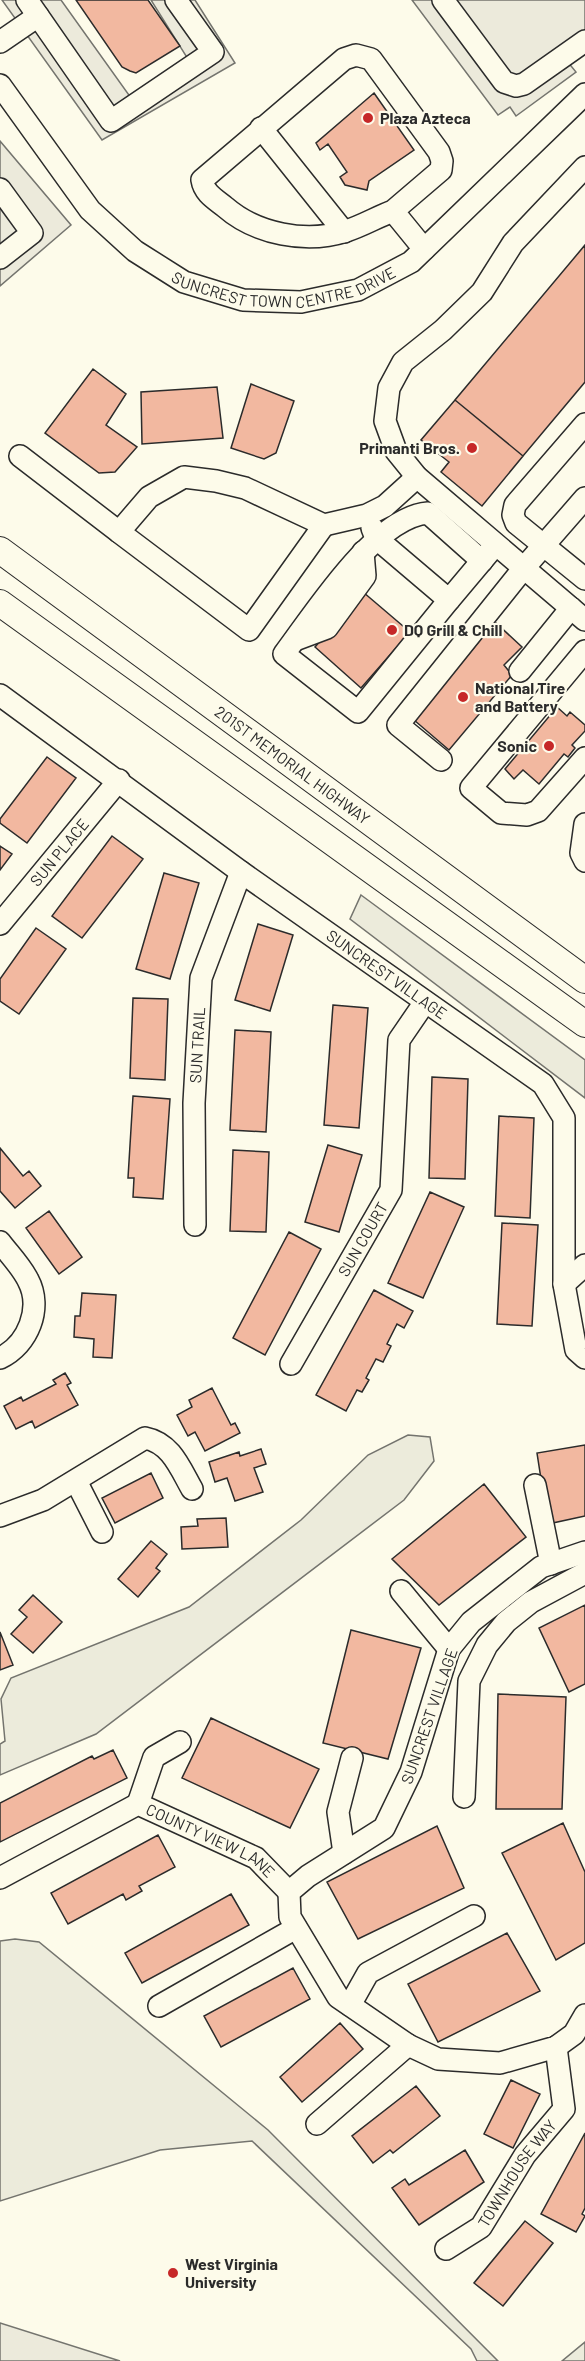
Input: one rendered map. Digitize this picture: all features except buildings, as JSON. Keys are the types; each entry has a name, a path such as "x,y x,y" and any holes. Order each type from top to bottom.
{"main road":[{"name":"201ST MEMORIAL HIGHWAY","path":"0,550 585,980"},
{"path":"0,603 585,1024"}],"street":[{"path":"0,42 33,8 111,121 213,52 176,0"},
{"path":"443,0 504,82 516,86 524,84 585,41"},
{"path":"356,55 370,59 439,152 442,161 441,170 393,211 344,232 299,236 260,230 236,217 203,188 202,180 206,174 261,128 344,59 356,55"},
{"name":"SUNCREST TOWN CENTRE DRIVE","path":"0,85 90,210 135,251 184,282 243,300 301,302 358,290 411,262 585,94"},
{"path":"261,128 344,232"},
{"path":"520,671 578,614 417,477 396,451 385,421 389,388 403,362 443,330 482,291 513,243 585,167"},
{"path":"0,189 32,233 0,258"},
{"path":"393,211 424,249"},
{"path":"585,424 515,505 513,515 516,523 585,579"},
{"path":"20,456 249,630 324,525"},
{"path":"119,532 149,497 184,477 245,488 324,525 367,514 385,506 417,477"},
{"path":"441,760 398,725 523,569 585,498"},
{"path":"482,561 428,513 413,514 369,545 284,654 358,712 496,545"},
{"path":"367,514 369,545"},
{"path":"369,545 449,600"},
{"path":"585,651 471,788 501,813 531,814 538,812 585,758"},
{"name":"SUNCREST VILLAGE","path":"0,695 119,780 241,872 543,1084 564,1118 564,1284 576,1350 585,1358"},
{"path":"531,814 535,796 585,744"},
{"name":"SUN PLACE","path":"0,924 119,780"},
{"path":"585,824 581,853 585,861"},
{"name":"SUN TRAIL","path":"195,1225 194,1103 201,978 241,872"},
{"name":"SUN COURT","path":"291,1364 391,1190 399,1040 425,1002"},
{"path":"0,1242 29,1281 34,1299 33,1318 24,1339 10,1354 0,1358"},
{"path":"564,1284 585,1266"},
{"path":"0,1516 43,1500 145,1438 158,1440 168,1449 192,1489"},
{"path":"76,1481 102,1532"},
{"path":"535,1485 551,1564"},
{"name":"SUNCREST VILLAGE","path":"289,1892 384,1828 411,1772 449,1649 471,1622 541,1568 585,1552"},
{"name":"SUNCREST VILLAGE","path":"464,1797 469,1681 487,1645 506,1622 531,1602 585,1573"},
{"path":"401,1591 449,1649"},
{"path":"138,1804 154,1756 180,1742"},
{"path":"344,1853 338,1812 352,1758"},
{"name":"COUNTY VIEW LANE","path":"0,1878 138,1804 256,1858 289,1892"},
{"path":"289,1892 290,1917 338,1997 408,2045 438,2059 500,2063 556,2047 573,2034 585,2016"},
{"path":"350,2005 368,1973 474,1916"},
{"path":"159,2006 296,1928"},
{"path":"317,2124 408,2045"},
{"name":"TOWNHOUSE WAY","path":"446,2249 481,2227 525,2155 564,2109 556,2047"}],"shaded area":[{"path":"2,0 61,0 131,98 188,59 151,0 195,0 235,63 102,140"},
{"path":"412,0 585,0 585,44 567,61 576,72 516,116 510,107 498,115"},
{"path":"0,141 71,225 0,286"},
{"path":"361,895 585,1060 585,1098 350,919"},
{"path":"408,1435 430,1437 434,1461 404,1500 96,1734 0,1775 0,1744 5,1741 1,1699 11,1678 189,1607 301,1520 368,1455"},
{"path":"15,1939 39,1942 268,2130 498,2361 477,2361 471,2349 252,2141 160,2150 0,2201 0,1941"},
{"path":"0,2323 120,2361 0,2361"},
{"path":"585,2342 585,2361 562,2361"}],"place":[{"name":"Plaza Azteca","path":"368,118"},
{"name":"Primanti Bros.","path":"472,448"},
{"name":"DQ Grill & Chill","path":"392,630"},
{"name":"National Tire and Battery","path":"463,697"},
{"name":"Sonic","path":"549,746"},
{"name":"West Virginia University","path":"173,2273"}]}
